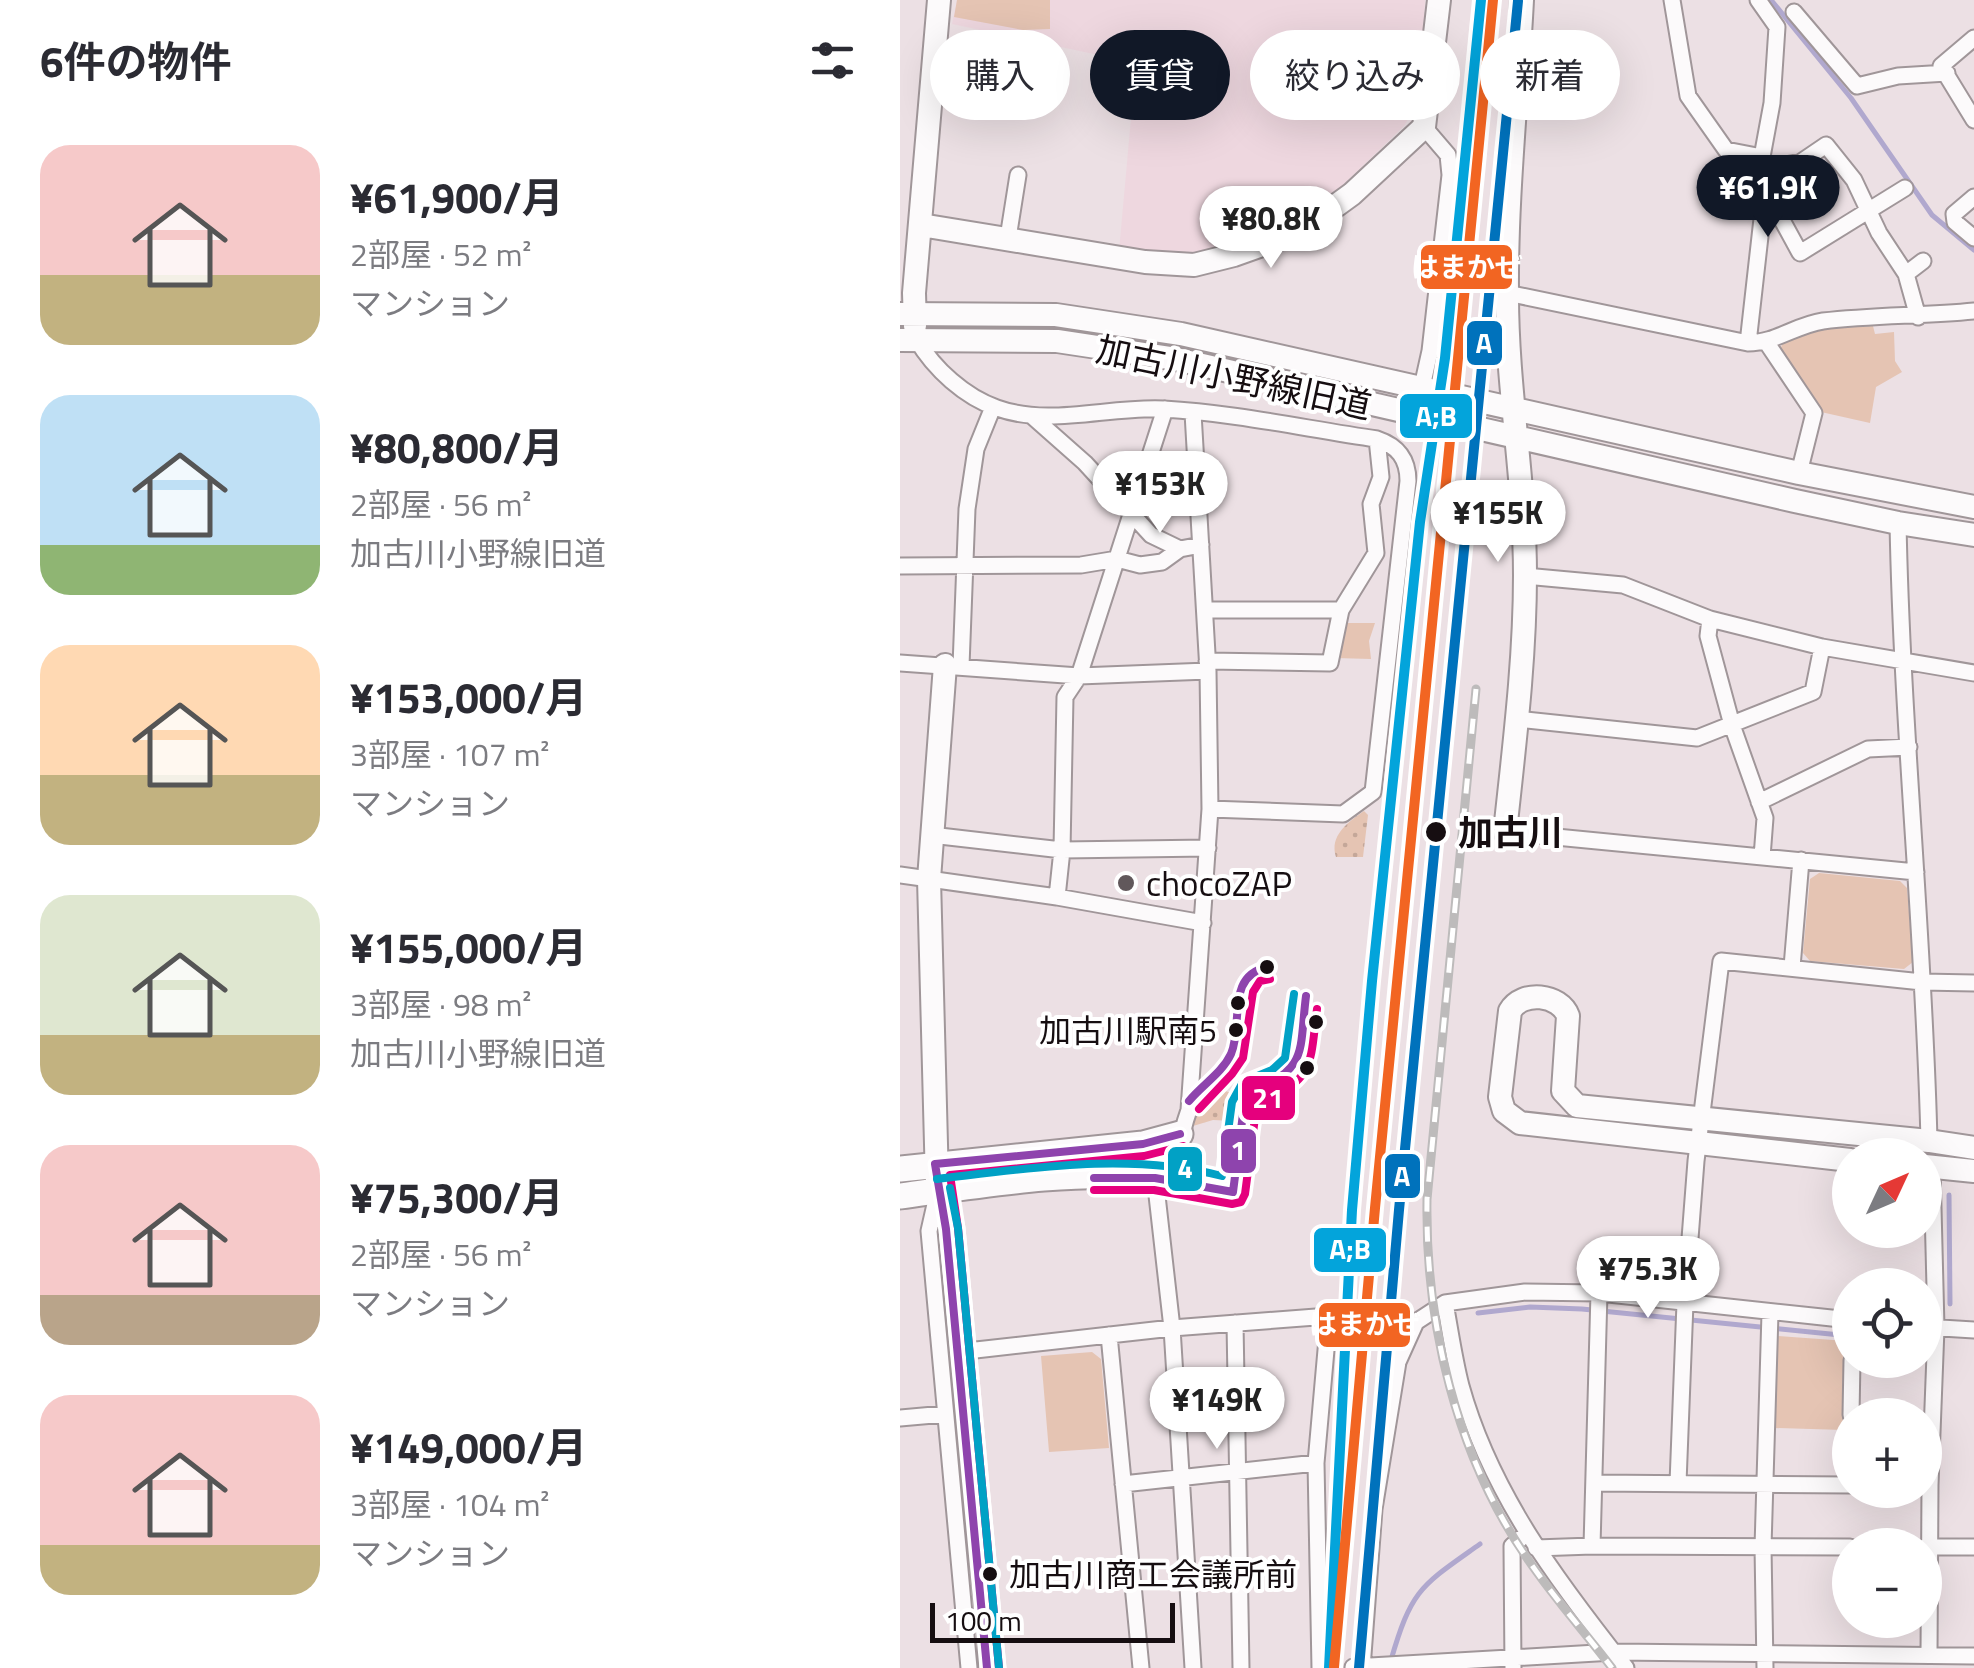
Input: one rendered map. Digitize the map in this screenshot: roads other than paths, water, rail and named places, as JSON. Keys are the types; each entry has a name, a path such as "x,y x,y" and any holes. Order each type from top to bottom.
{"main road":[{"path":"900,1168 1143,1144 1180,1134"},
{"path":"900,1196 1045,1180 1155,1178 1218,1187"}],"street":[{"path":"939,0 922,225 906,314 908,340 948,378 993,407 1033,417 1124,409 1193,412 1377,439 1388,442 1403,457 1408,481 1373,792 1343,814 1210,808"},
{"path":"922,225 1194,265 1234,256 1301,230 1326,215 1424,127 1439,0"},
{"path":"1522,0 1507,293 1510,392 1519,440 1525,576 1518,719 1505,832 1916,872"},
{"path":"1672,0 1688,96 1726,150 1763,163 1801,162 1826,145 1854,180 1868,212 1906,274 1918,317"},
{"path":"1748,344 1777,27 1758,0"},
{"path":"1777,27 1798,6 1856,86 1898,76 1947,73"},
{"path":"1974,38 1941,66 1974,120"},
{"path":"1422,387 1430,350 1450,175 1448,155 1424,127"},
{"path":"1008,238 1018,175"},
{"path":"1764,201 1776,210 1800,253 1905,188"},
{"path":"1974,197 1954,214 1955,222 1974,238"},
{"path":"1906,274 1923,261"},
{"path":"1507,293 1748,344 1767,343 1824,321 1974,311"},
{"name":"加古川小野線旧道","path":"906,314 1056,315 1181,334 1799,473 1974,508"},
{"name":"加古川小野線旧道","path":"908,340 1057,341 1176,359 1519,440 1898,523 1974,535"},
{"path":"1767,343 1814,413 1799,473"},
{"path":"986,1668 946,1229 935,1164 929,879 931,835 968,564 968,509 976,448 993,407"},
{"path":"1058,897 1065,697 1079,676 1165,410"},
{"path":"1193,412 1208,666 1210,808 1189,1110 1180,1134 1184,1160 1196,1176 1218,1187"},
{"path":"1033,417 1086,463 1151,535 1180,549"},
{"path":"900,662 1079,676 1330,662 1341,610 1376,553 1370,504 1381,477 1377,439"},
{"path":"1898,523 1900,662 1909,747 1928,1138"},
{"path":"900,566 1081,564 1117,559 1140,565 1162,562 1180,549 1202,545"},
{"path":"1525,576 1623,585 1710,619 1822,647 1974,673"},
{"path":"1205,610 1341,610"},
{"path":"1710,619 1708,636 1764,818 1762,857"},
{"path":"1518,719 1698,738 1812,692 1822,647"},
{"path":"1759,802 1868,749 1909,747"},
{"path":"931,835 1062,850 1208,848"},
{"path":"1792,967 1801,860"},
{"path":"900,875 1203,923"},
{"path":"1678,1483 1685,1303 1698,1142 1721,960 1974,984"},
{"path":"1832,1158 1530,1126 1510,1117 1500,1097 1514,1004 1526,997 1559,1002 1565,1007 1568,1016 1562,1092 1573,1104 1907,1138"},
{"path":"1942,1142 1974,1148"},
{"path":"1942,1167 1974,1171"},
{"path":"1155,1178 1172,1328 1193,1668"},
{"path":"938,1191 930,1231 970,1668"},
{"path":"1832,1318 1599,1293 1524,1292 1445,1303 1416,1322 1398,1362 1372,1518 1359,1667 1513,1662 1614,1652 1765,1662 1974,1656"},
{"path":"1592,1546 1599,1293"},
{"path":"1445,1303 1461,1385 1490,1466 1531,1541 1626,1668"},
{"path":"1765,1662 1763,1547 1770,1312"},
{"path":"958,1352 1172,1328 1329,1316 1316,1464 1320,1668"},
{"path":"1235,1323 1241,1668"},
{"path":"1942,1329 1974,1330"},
{"path":"1110,1335 1141,1668"},
{"path":"900,1418 945,1414"},
{"path":"1123,1484 1316,1464"},
{"path":"1594,1482 1832,1485"},
{"path":"1513,1662 1512,1546 1531,1541 1592,1546 1832,1547"},
{"path":"1942,1547 1974,1547"},
{"path":"1929,1638 1929,1655"},
{"path":"1584,1654 1595,1668"}],"waterway":[{"path":"1771,0 1851,98 1932,215 1974,250"},
{"path":"1949,1195 1950,1304"},
{"path":"1478,1313 1530,1307 1582,1309 1832,1334"},
{"path":"1391,1660 1405,1617 1421,1591 1480,1544"}],"railway":[{"path":"1476,689 1427,1199 1432,1293 1450,1386 1481,1476 1527,1558 1612,1668"}],"place":[{"name":"加古川","path":"1436,832"},
{"name":"chocoZAP","path":"1126,883"},
{"name":"加古川駅南5","path":"1236,1030"},
{"name":"加古川商工会議所前","path":"990,1574"}]}
